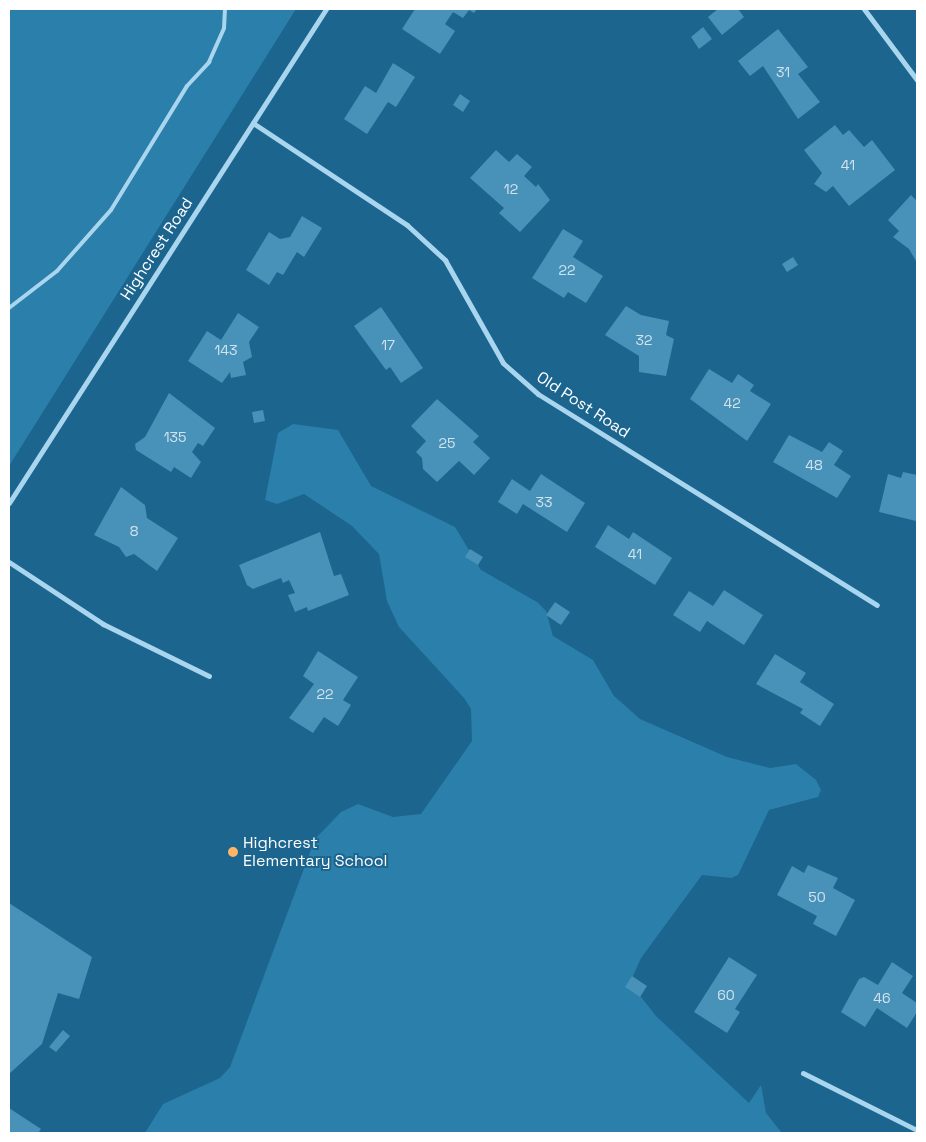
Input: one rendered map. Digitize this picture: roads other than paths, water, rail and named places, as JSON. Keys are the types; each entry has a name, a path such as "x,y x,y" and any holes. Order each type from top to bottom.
{"street":[{"name":"Highcrest Road","path":"9,503 326,9"},
{"path":"864,9 917,80"},
{"name":"Old Post Road","path":"252,123 407,225 445,260 503,363 538,394 877,605"},
{"path":"9,562 103,624 209,676"},
{"path":"803,1073 917,1130"}],"lane":[{"path":"9,308 57,271 112,210 187,86 209,62 224,28 225,9"}],"place":[{"name":"Highcrest Elementary School","path":"233,852"}]}
